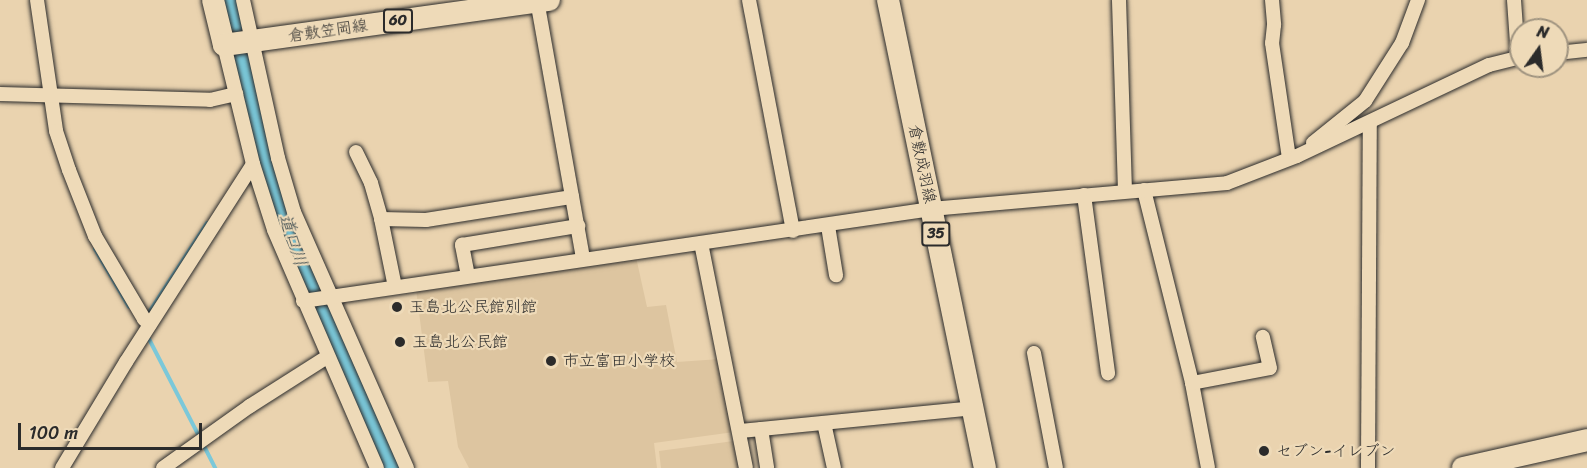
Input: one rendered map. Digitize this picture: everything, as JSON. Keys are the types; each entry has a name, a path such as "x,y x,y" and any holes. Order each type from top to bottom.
{"main road":[{"path":"213,0 238,43"},
{"name":"倉敷成羽線","path":"888,0 985,468"},
{"name":"倉敷笠岡線","path":"238,43 478,5 541,1"},
{"path":"1463,468 1587,440"},
{"path":"1532,468 1587,455"}],"street":[{"path":"37,0 48,97 56,131 96,236 144,319 150,325"},
{"path":"243,0 236,94 253,164 274,230 327,357 377,468"},
{"path":"748,0 793,231"},
{"path":"1119,0 1125,191"},
{"path":"1272,0 1274,25 1272,43 1293,157"},
{"path":"1293,157 1365,101 1402,43 1418,0"},
{"path":"1514,0 1516,18"},
{"path":"541,1 584,259"},
{"path":"238,43 294,212 329,297 407,468"},
{"path":"1569,52 1587,50"},
{"path":"304,301 584,259 828,226 931,209 1227,183 1370,123 1489,65 1509,60"},
{"path":"0,94 210,100 236,94"},
{"path":"1368,468 1370,123"},
{"path":"356,152 371,183 381,219 394,287"},
{"path":"62,468 253,164"},
{"path":"1144,190 1192,383 1208,468"},
{"path":"1084,195 1108,373"},
{"path":"381,219 426,220 572,197"},
{"path":"468,276 462,245 578,226"},
{"path":"828,226 836,275"},
{"path":"701,243 746,468"},
{"path":"1192,383 1270,368 1263,337"},
{"path":"1034,353 1056,468"},
{"path":"163,468 201,440 327,357"},
{"path":"740,431 973,408"},
{"path":"824,423 834,468"},
{"path":"761,429 767,468"}],"shaded area":[{"name":"市立富田小学校","path":"636,257 647,307 666,305 677,362 720,359 734,432 654,443 657,468 469,468 458,447 448,381 428,382 416,289"},
{"path":"734,441 739,468 661,468 659,451"}],"waterway":[{"name":"道口川","path":"230,0 266,151 300,267 334,333 392,468"},
{"path":"257,153 266,151"},
{"path":"146,317 207,223"},
{"path":"95,249 129,307"},
{"path":"148,337 200,438"},
{"path":"203,444 215,468"}],"place":[{"name":"玉島北公民館別館","path":"397,307"},
{"name":"玉島北公民館","path":"400,342"},
{"name":"市立富田小学校","path":"551,361"},
{"name":"セブン-イレブン","path":"1264,451"}]}
